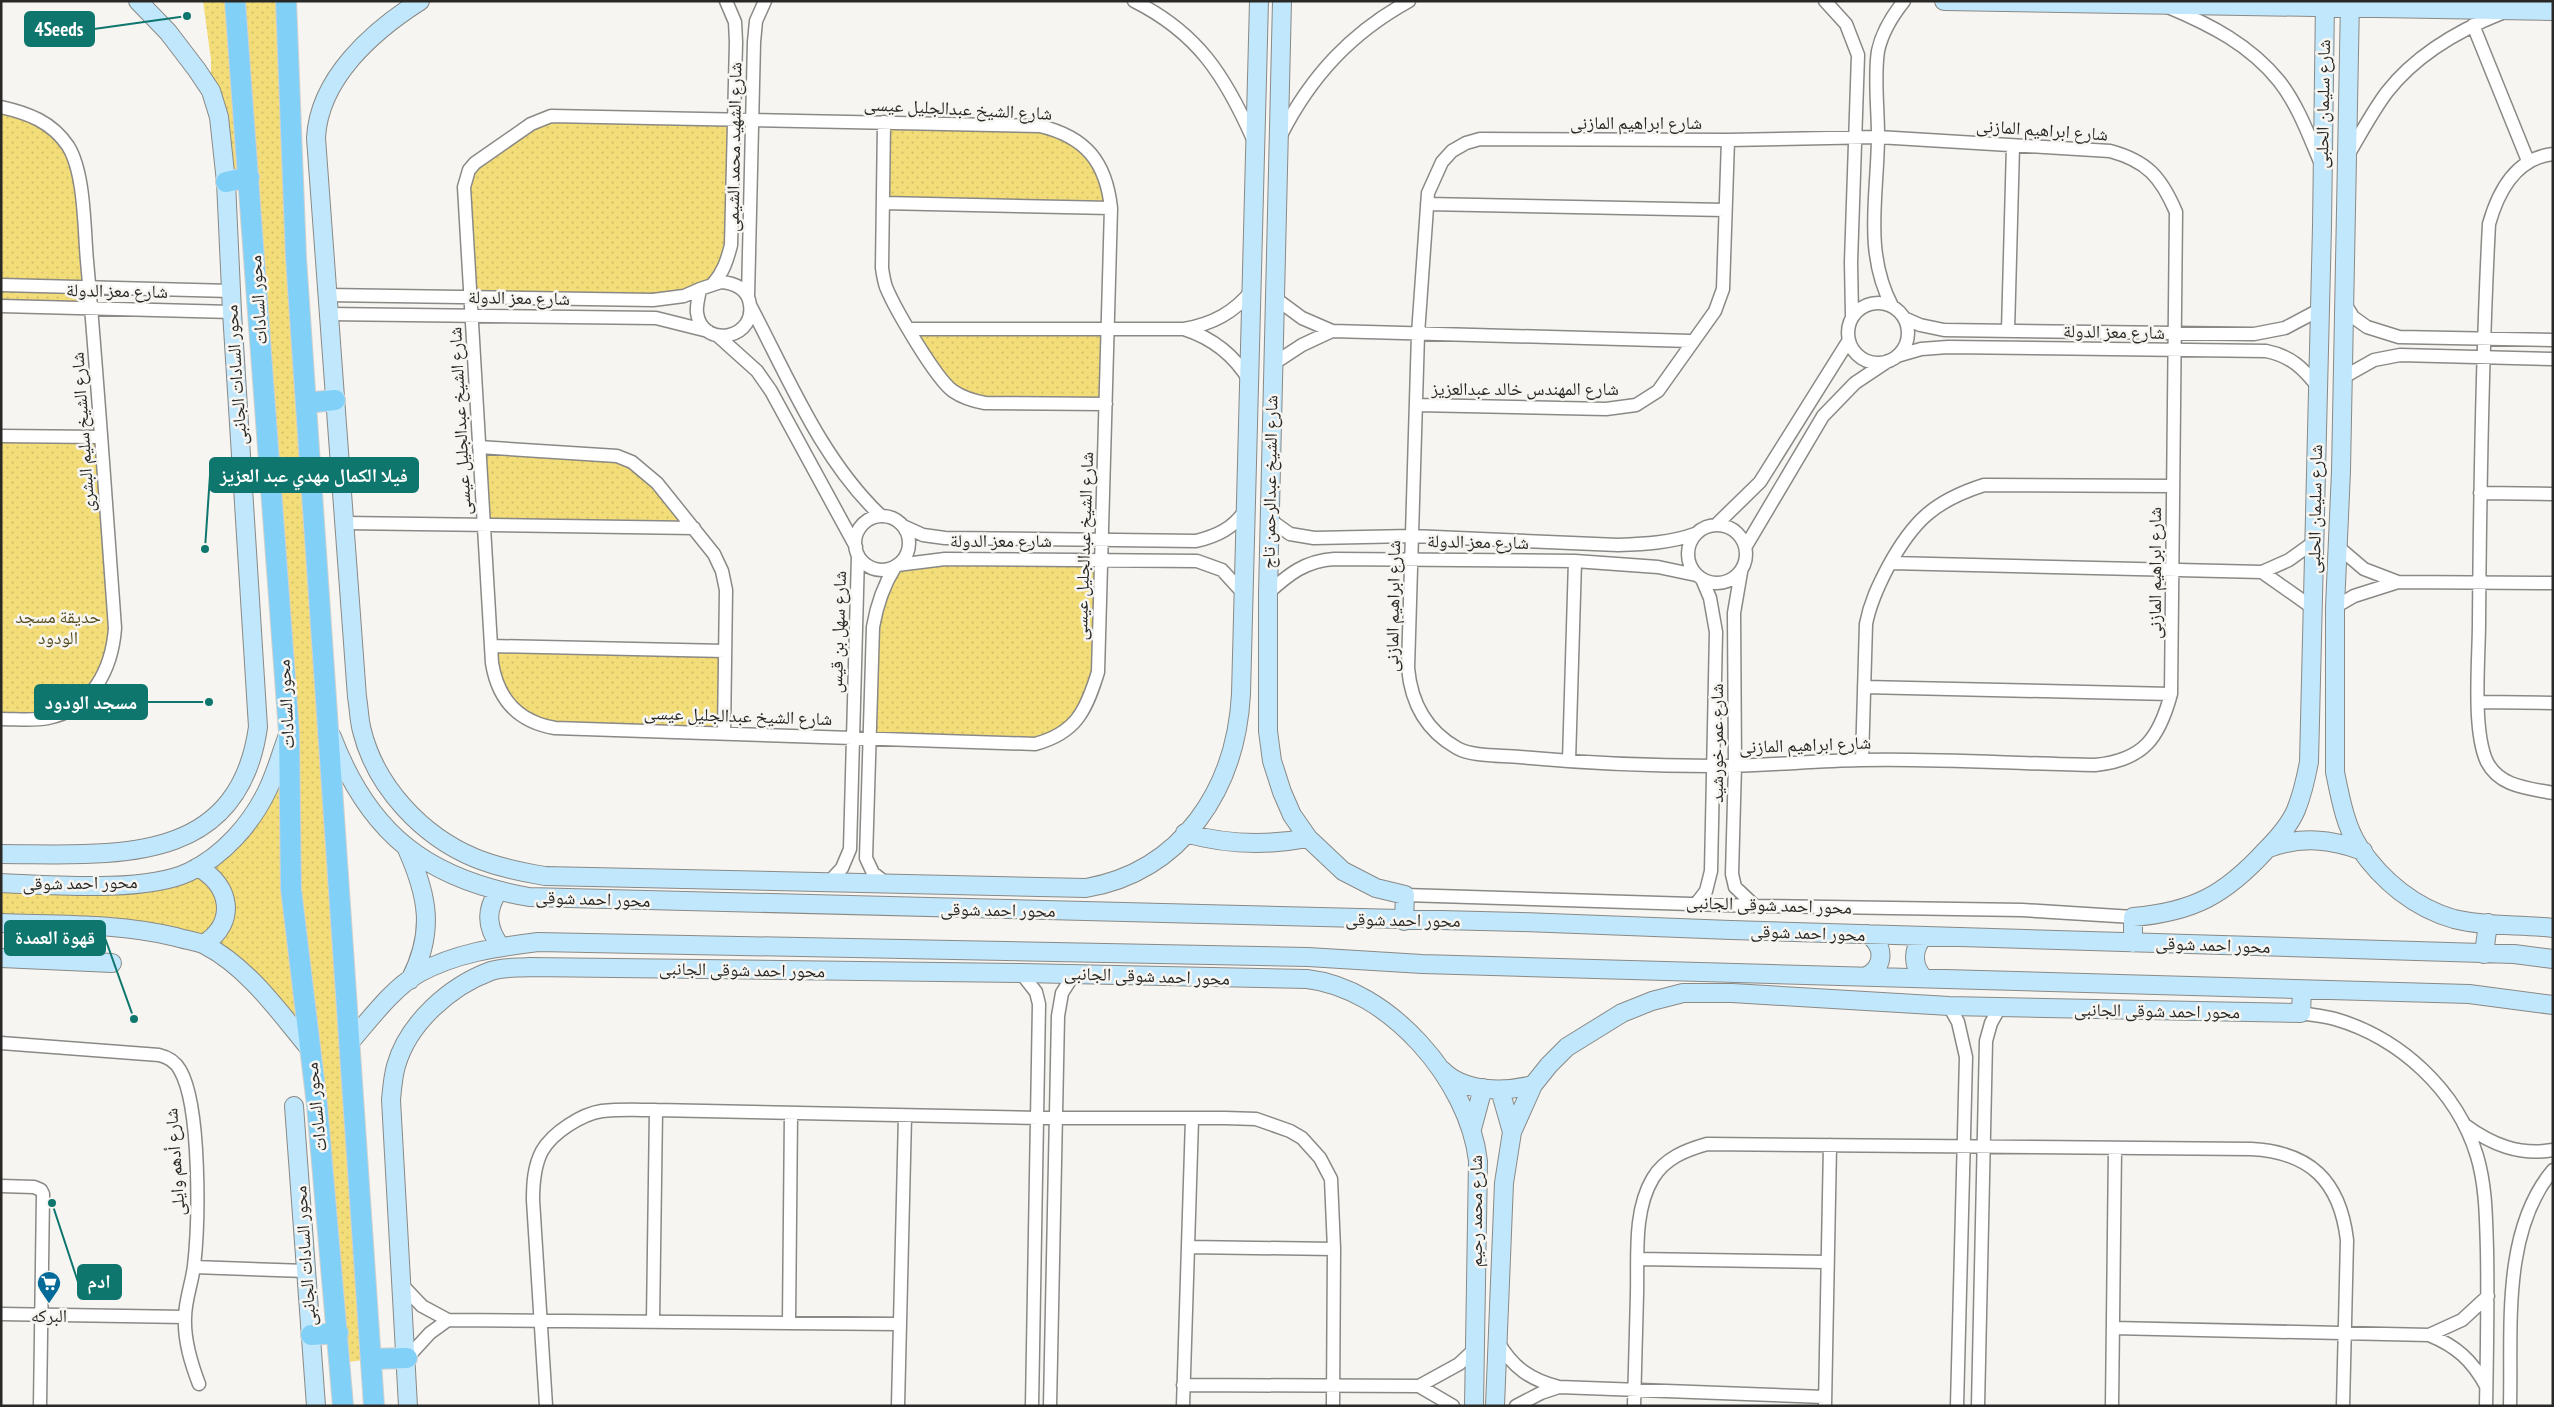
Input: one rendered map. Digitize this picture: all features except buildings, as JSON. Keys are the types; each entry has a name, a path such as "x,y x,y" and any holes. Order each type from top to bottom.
{"main road":[{"name":"محور السادات","path":"235,1 289,732 288,810 291,889 310,1050 338,1333 343,1406"},
{"name":"محور السادات","path":"286,1 296,258 330,730 374,1406"},
{"path":"226,182 249,177"},
{"path":"306,402 335,400"},
{"path":"311,1335 338,1333"},
{"path":"371,1359 407,1358"}],"street":[{"name":"محور السادات الجانبى","path":"1,854 128,852 170,842 211,821 227,806 249,769 258,727 232,312 226,182 219,117 211,91 168,32 138,1"},
{"path":"420,1 377,32 346,64 320,108 316,138 357,696 362,731 374,764 392,793 422,825 448,844 475,858 509,870 563,877 1086,888 1109,884 1131,876 1151,865 1186,833 1226,842 1247,844 1308,838"},
{"name":"شارع الشهيد محمد الشيمى","path":"706,287 719,277 727,262 731,245 735,22 726,1"},
{"name":"شارع الشهيد محمد الشيمى","path":"749,302 752,118 756,21 765,1"},
{"path":"1134,1 1175,26 1214,64 1228,86 1255,143"},
{"name":"شارع الشيخ عبدالرحمن تاج","path":"1186,833 1216,792 1235,745 1240,711 1259,1"},
{"name":"شارع الشيخ عبدالرحمن تاج","path":"1282,1 1268,593 1268,731 1272,761 1292,815 1308,838 1343,871 1376,888 1405,895"},
{"path":"1279,139 1298,102 1329,62 1366,28 1409,1"},
{"path":"1825,1 1846,24 1858,55 1852,316 1848,331 1853,350 1869,361 1892,359 1903,350 1908,334 1904,318 1892,306 1880,282 1875,254 1878,52 1888,24 1904,1"},
{"path":"1944,1 2350,5 2553,11"},
{"path":"2162,4 2210,24 2236,40 2260,61 2280,82 2294,105 2322,167"},
{"name":"شارع سليمان الحلبى","path":"2133,917 2168,914 2184,909 2215,894 2241,876 2286,828 2295,811 2304,785 2310,756 2322,226 2324,5"},
{"name":"شارع سليمان الحلبى","path":"2350,5 2341,471 2335,607 2335,772 2347,818 2362,851 2401,894 2429,910 2456,919 2488,923"},
{"path":"2346,160 2374,112 2404,72 2428,52 2473,25 2509,10"},
{"path":"2473,25 2528,161"},
{"name":"شارع الشيخ سليم البشرى","path":"1,107 37,117 55,130 68,147 76,167 80,188 91,308 115,628 114,648 107,669 88,697 68,711 48,718 1,719"},
{"name":"شارع الشيخ عبدالجليل عيسى","path":"551,116 752,118 1040,126 1059,131 1084,147 1102,170 1109,189 1111,208 1098,672 1085,709 1075,723 1063,733 1035,744 556,728 539,725 518,713 502,695 495,680 491,646 470,297 465,178 475,163 531,124 551,116"},
{"path":"884,122 882,268 886,286 941,380 954,392 969,400 986,403 1106,404"},
{"name":"شارع ابراهيم المازنى","path":"1878,137 2110,151 2127,156 2144,165 2157,177 2176,212 2171,694 2164,722 2139,753 2111,764 1862,760 1713,766 1569,761 1458,749 1428,725 1416,708 1410,688 1408,668 1418,334 1428,193 1442,162 1452,150 1480,139 1728,140 1878,137"},
{"name":"شارع المهندس خالد عبدالعزيز","path":"1417,405 1606,409 1636,405 1658,391 1691,341 1715,311 1720,300 1723,288 1724,210 1728,140"},
{"path":"2008,331 2013,146"},
{"path":"2553,154 2539,156 2528,161 2516,172 2502,190 2488,224 2483,337 2479,583 2479,702 2482,750 2498,776 2511,784 2553,793"},
{"path":"883,204 1111,208"},
{"path":"1427,204 1724,210"},
{"path":"2322,226 2345,226"},
{"path":"749,302 748,321 738,333 728,336 713,334 700,323 697,313 706,287 722,282 732,283 741,288 749,302 828,454 861,498 881,516 897,520 903,526 909,540 907,554 896,566 885,570 874,569 865,563 857,551 856,536 862,526 870,519 881,516"},
{"name":"شارع معز الدولة","path":"1,286 231,291"},
{"name":"شارع معز الدولة","path":"327,295 653,300 684,296 706,287"},
{"path":"910,329 1109,331 1184,329 1222,316 1244,300 1252,290"},
{"path":"1275,298 1302,318 1332,331 1691,341"},
{"path":"2344,302 2353,317 2383,334 2399,337 2483,337 2553,340"},
{"path":"1852,316 1873,303 1892,306"},
{"name":"شارع معز الدولة","path":"1,306 232,312"},
{"name":"شارع معز الدولة","path":"1904,318 1920,325 1944,330 2174,333 2270,332 2285,328 2320,310"},
{"name":"شارع معز الدولة","path":"328,314 471,314 656,318 713,334 756,371 772,391 857,551"},
{"path":"1184,329 1204,337 1222,348 1237,362 1249,380"},
{"path":"1273,364 1302,345 1332,331"},
{"path":"1717,524 1760,482 1849,340"},
{"name":"شارع معز الدولة","path":"1746,546 1823,416 1855,383 1892,359 1921,350 1948,347 2266,351 2282,354 2294,360 2318,388"},
{"path":"2342,378 2361,366 2387,357 2400,355 2553,359"},
{"path":"1,436 100,437"},
{"path":"479,448 617,456 632,462 646,471 714,554 722,571 726,590 724,733"},
{"path":"2316,470 2341,471"},
{"path":"1862,760 1866,624 1870,605 1900,545 1916,523 1936,505 1959,493 1984,485 2173,486"},
{"path":"2480,493 2553,494"},
{"name":"شارع معز الدولة","path":"903,526 923,535 945,538 1196,541 1208,538 1230,527 1240,519 1246,509"},
{"name":"شارع معز الدولة","path":"1269,519 1290,534 1314,538 1412,536 1618,545 1650,544 1695,534"},
{"path":"344,523 694,528"},
{"path":"1717,524 1735,530 1746,546 1747,555 1741,572 1735,578 1718,584 1699,577 1688,557 1689,547 1695,534 1708,526 1717,524"},
{"path":"1890,563 2172,568 2262,572 2289,560 2314,542"},
{"path":"2337,546 2364,569 2398,582"},
{"name":"شارع سهل بن قيس","path":"828,883 842,868 850,849 857,551"},
{"name":"شارع معز الدولة","path":"1268,593 1292,572 1318,560 1411,558 1575,561 1658,567 1699,577"},
{"name":"شارع معز الدولة","path":"896,566 945,559 1197,561 1210,564 1222,570 1244,593"},
{"path":"1569,761 1575,561"},
{"name":"شارع سهل بن قيس","path":"888,884 873,873 866,858 873,627 876,605 884,584 896,566"},
{"name":"شارع عمر خورشيد","path":"1741,572 1734,613 1735,766 1732,880 1735,887 1755,906"},
{"path":"2262,572 2313,608"},
{"name":"شارع عمر خورشيد","path":"1696,904 1706,890 1711,871 1716,632 1710,598 1699,577"},
{"path":"2335,607 2354,596 2398,582 2553,583"},
{"path":"1244,593 1268,593"},
{"path":"491,646 726,651"},
{"path":"1864,687 2171,694"},
{"path":"2479,702 2553,703"},
{"name":"محور احمد شوقى","path":"330,730 347,773 357,790 379,821 407,848 440,871 498,892 561,900 1521,922 2514,954 2553,959"},
{"name":"محور احمد شوقى","path":"1,883 123,884 174,877 198,867 228,844 250,820 267,791 289,732"},
{"path":"2324,840 2336,834 2347,818"},
{"path":"2286,828 2292,836 2301,840"},
{"path":"2269,848 2301,840 2324,840 2362,851"},
{"path":"407,848 423,889 427,916 421,956 410,980"},
{"path":"198,867 215,879 226,902 221,926 204,944"},
{"path":"766,881 766,904"},
{"path":"1054,912 1055,887"},
{"path":"498,892 490,907 489,924 501,947"},
{"path":"1404,920 1405,895"},
{"name":"محور احمد شوقى الجانبى","path":"1405,895 1755,906 2022,910 2133,917"},
{"path":"2133,917 2133,943"},
{"path":"1,923 124,928 160,932 204,944 224,957 256,986 310,1050"},
{"path":"2484,954 2488,923 2553,928"},
{"path":"1867,934 1876,942 1881,952 1876,969 1867,976"},
{"path":"1924,936 1914,954 1917,970 1924,978"},
{"path":"350,1041 385,1003 419,974 458,956 538,942 1308,957 1422,964 2469,994 2553,1005"},
{"path":"1307,979 1308,957"},
{"path":"1,958 112,964"},
{"name":"محور احمد شوقى الجانبى","path":"401,1284 391,1100 396,1065 412,1032 437,1004 467,983 493,970 529,967 1021,973 1307,979"},
{"path":"1683,993 1684,971"},
{"path":"1021,973 1036,992 1039,1004 1039,1118 1032,1406"},
{"path":"1050,1406 1059,1003 1062,992 1074,974"},
{"name":"شارع محمد رحيم","path":"1307,979 1350,990 1380,1007 1436,1064 1453,1091 1472,1129 1478,1161 1474,1406"},
{"path":"2141,1011 2142,984"},
{"path":"2302,990 2301,1013 2335,1019 2364,1030 2393,1046 2420,1066 2442,1090 2465,1125 2477,1155 2484,1186 2488,1296 2486,1406"},
{"name":"محور احمد شوقى الجانبى","path":"1683,993 1732,993 1949,1006 2301,1013"},
{"name":"شارع محمد رحيم","path":"1495,1406 1496,1339 1504,1183 1512,1132 1533,1085 1567,1047 1593,1028 1652,1001 1683,993"},
{"path":"1949,1006 1958,1022 1966,1057 1962,1145 1957,1406"},
{"path":"1978,1406 1986,1041 1991,1023 2000,1007"},
{"name":"شارع أدهم وايلى","path":"1,1043 159,1055 168,1057 176,1064 186,1086 194,1130 197,1175 194,1267 185,1317 186,1340 199,1384"},
{"path":"1436,1064 1445,1074 1457,1081 1492,1089 1533,1085"},
{"path":"1472,1129 1492,1089"},
{"path":"1492,1089 1512,1132"},
{"name":"محور السادات الجانبى","path":"294,1106 316,1406"},
{"path":"653,1321 656,1110"},
{"path":"546,1406 533,1200 535,1173 543,1150 561,1132 591,1114 603,1111 656,1110 905,1116 1256,1119 1290,1131 1313,1148 1331,1179 1334,1249 1333,1406"},
{"path":"789,1322 791,1113"},
{"path":"898,1406 905,1116"},
{"path":"1183,1406 1192,1119"},
{"path":"2465,1125 2483,1138 2504,1148 2526,1152 2553,1150"},
{"path":"1634,1406 1640,1216 1644,1195 1654,1176 1674,1157 1686,1150 1707,1144 1962,1145 2276,1150 2299,1159 2319,1173 2334,1192 2344,1215 2347,1240 2343,1406"},
{"path":"1496,1339 1506,1357 1521,1372 1539,1382 1559,1387 1825,1401 1830,1145"},
{"path":"2112,1406 2116,1148"},
{"path":"2510,1406 2515,1261 2521,1231 2532,1203 2553,1170"},
{"path":"1,1186 34,1187 38,1188 42,1194 40,1406"},
{"path":"1188,1247 1334,1249"},
{"path":"1638,1259 1827,1262"},
{"path":"194,1267 306,1270"},
{"path":"401,1284 422,1306 448,1320 899,1324"},
{"path":"401,1284 407,1358 408,1406"},
{"path":"2429,1334 2462,1320 2488,1296"},
{"path":"1,1314 185,1317"},
{"path":"407,1358 430,1333 448,1320"},
{"path":"2114,1328 2429,1334 2447,1342 2464,1354 2477,1369 2486,1387"},
{"path":"1183,1385 1419,1386 1459,1364 1475,1349"},
{"path":"1419,1386 1453,1406"},
{"path":"1516,1406 1559,1387"}],"green space":[{"path":"203,1 286,1 371,1359 340,1363 310,1050 204,944 1,923 1,883 174,877 239,833 289,732 249,178 226,182 211,91 211,60"},
{"path":"1,107 55,130 77,167 91,308 1,306"},
{"path":"734,118 731,245 719,277 684,296 470,297 469,170 541,119"},
{"path":"884,122 1040,126 1091,153 1111,208 883,203"},
{"path":"910,329 1109,331 1106,404 985,403 954,392"},
{"name":"حديقة مسجد الودود","path":"1,436 100,437 115,628 99,684 60,715 1,719"},
{"path":"479,447 617,456 657,483 694,528 483,525"},
{"path":"1101,559 1098,672 1085,709 1049,740 870,737 873,627 897,565"},
{"path":"491,646 725,651 724,733 555,728 512,708"}],"place":[{"name":"4Seeds","path":"187,16"},
{"name":"فيلا الكمال مهدي عبد العزيز","path":"205,549"},
{"name":"مسجد الودود","path":"209,702"},
{"name":"قهوة العمدة","path":"134,1019"},
{"name":"ادم","path":"52,1203"},
{"name":"البركه","path":"49,1304"}]}
